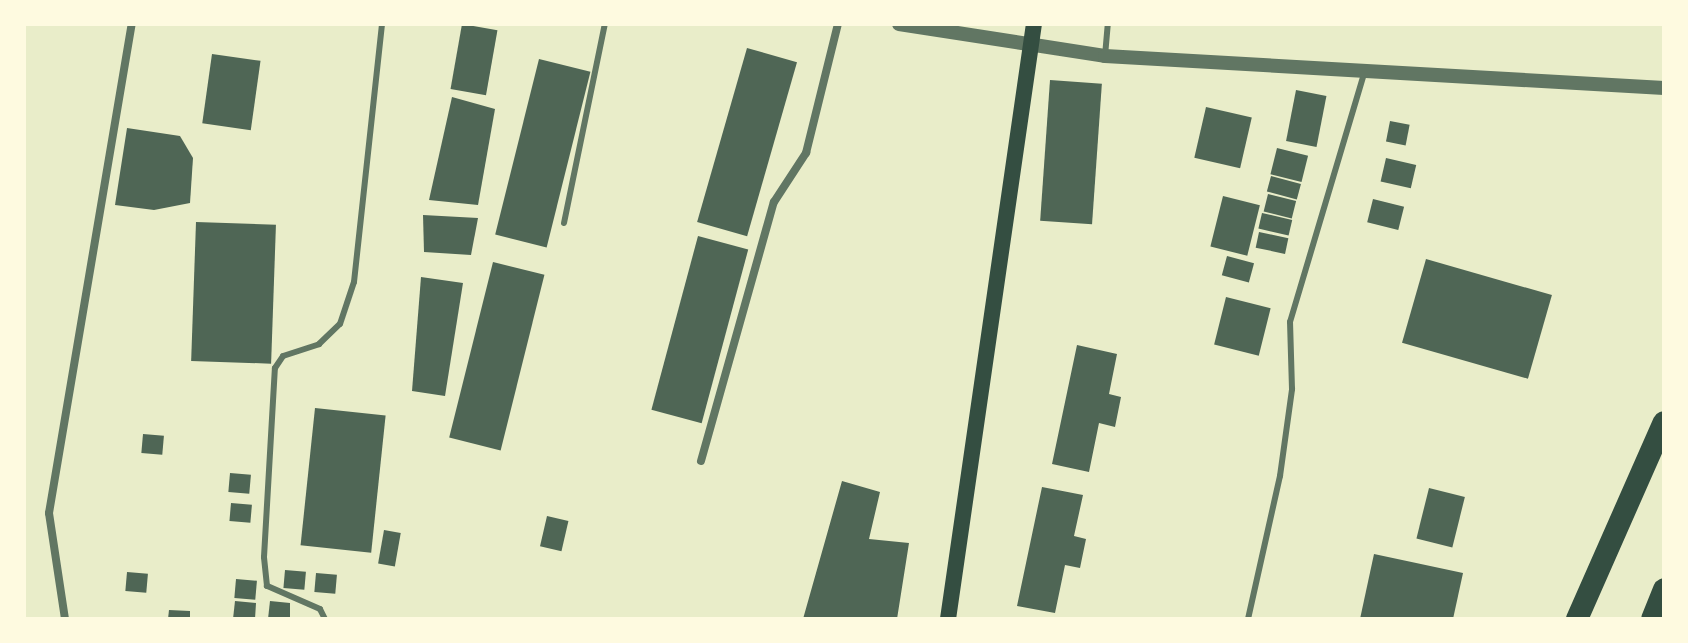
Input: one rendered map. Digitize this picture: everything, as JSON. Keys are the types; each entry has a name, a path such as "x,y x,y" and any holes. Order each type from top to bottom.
{"highway":[{"path":"1577,619 1664,422"},
{"path":"1652,619 1664,589"}],"main road":[{"path":"948,619 1034,24"}],"street":[{"path":"65,619 49,513 132,24"},
{"path":"701,461 774,202 806,153 838,24"},
{"path":"899,24 1032,48 1105,56 1664,88"}],"lane":[{"path":"325,619 320,609 267,586 264,557 275,368 283,356 319,344 340,324 354,282 382,24"},
{"path":"564,223 605,24"},
{"path":"1105,56 1108,24"},
{"path":"1248,619 1280,476 1292,389 1290,322 1365,71"}],"building":[{"path":"462,24 497,30 486,95 451,89"},
{"path":"747,48 797,62 747,236 697,222"},
{"path":"212,54 261,61 251,130 202,123"},
{"path":"539,59 590,72 547,247 495,235"},
{"path":"1050,80 1102,84 1092,224 1040,221"},
{"path":"1296,90 1326,96 1317,147 1286,141"},
{"path":"452,97 495,109 478,205 429,200"},
{"path":"1206,107 1252,118 1240,168 1194,158"},
{"path":"1390,121 1410,125 1406,145 1386,142"},
{"path":"127,128 180,136 193,158 190,203 154,210 115,205"},
{"path":"1277,148 1308,156 1302,182 1270,174"},
{"path":"1386,158 1416,165 1411,188 1381,181"},
{"path":"1271,176 1301,184 1297,199 1267,191"},
{"path":"1268,194 1296,201 1292,218 1264,211"},
{"path":"1223,196 1260,205 1247,256 1210,246"},
{"path":"1373,199 1404,207 1398,230 1367,222"},
{"path":"1262,213 1292,220 1289,236 1258,229"},
{"path":"423,215 478,218 471,255 424,252"},
{"path":"196,222 276,225 271,364 191,361"},
{"path":"1259,232 1288,238 1285,254 1256,248"},
{"path":"698,236 748,249 702,423 651,410"},
{"path":"1227,256 1254,263 1249,283 1222,275"},
{"path":"1426,259 1552,295 1528,379 1402,343"},
{"path":"493,262 544,275 501,450 449,438"},
{"path":"421,277 463,283 445,396 412,391"},
{"path":"1226,297 1271,308 1259,356 1214,345"},
{"path":"1077,345 1117,354 1109,394 1121,397 1115,427 1099,423 1089,472 1052,464"},
{"path":"315,408 386,415 371,553 301,545"},
{"path":"143,434 164,436 162,455 141,453"},
{"path":"230,473 251,475 249,494 228,492"},
{"path":"842,481 880,492 869,539 909,543 897,619 803,619"},
{"path":"1042,487 1083,495 1074,536 1086,539 1080,568 1065,565 1055,613 1017,606"},
{"path":"1429,488 1465,497 1452,547 1416,538"},
{"path":"231,503 252,505 250,523 229,521"},
{"path":"547,516 568,521 561,551 540,546"},
{"path":"384,530 401,533 395,566 378,563"},
{"path":"1374,554 1463,573 1453,619 1360,619"},
{"path":"285,570 306,572 304,590 283,588"},
{"path":"127,572 148,574 146,593 125,591"},
{"path":"316,573 337,575 335,594 314,592"},
{"path":"236,579 257,581 255,600 234,598"},
{"path":"235,601 256,603 255,619 233,619"},
{"path":"270,601 290,603 290,619 268,619"},
{"path":"169,610 190,611 190,619 168,619"}]}
